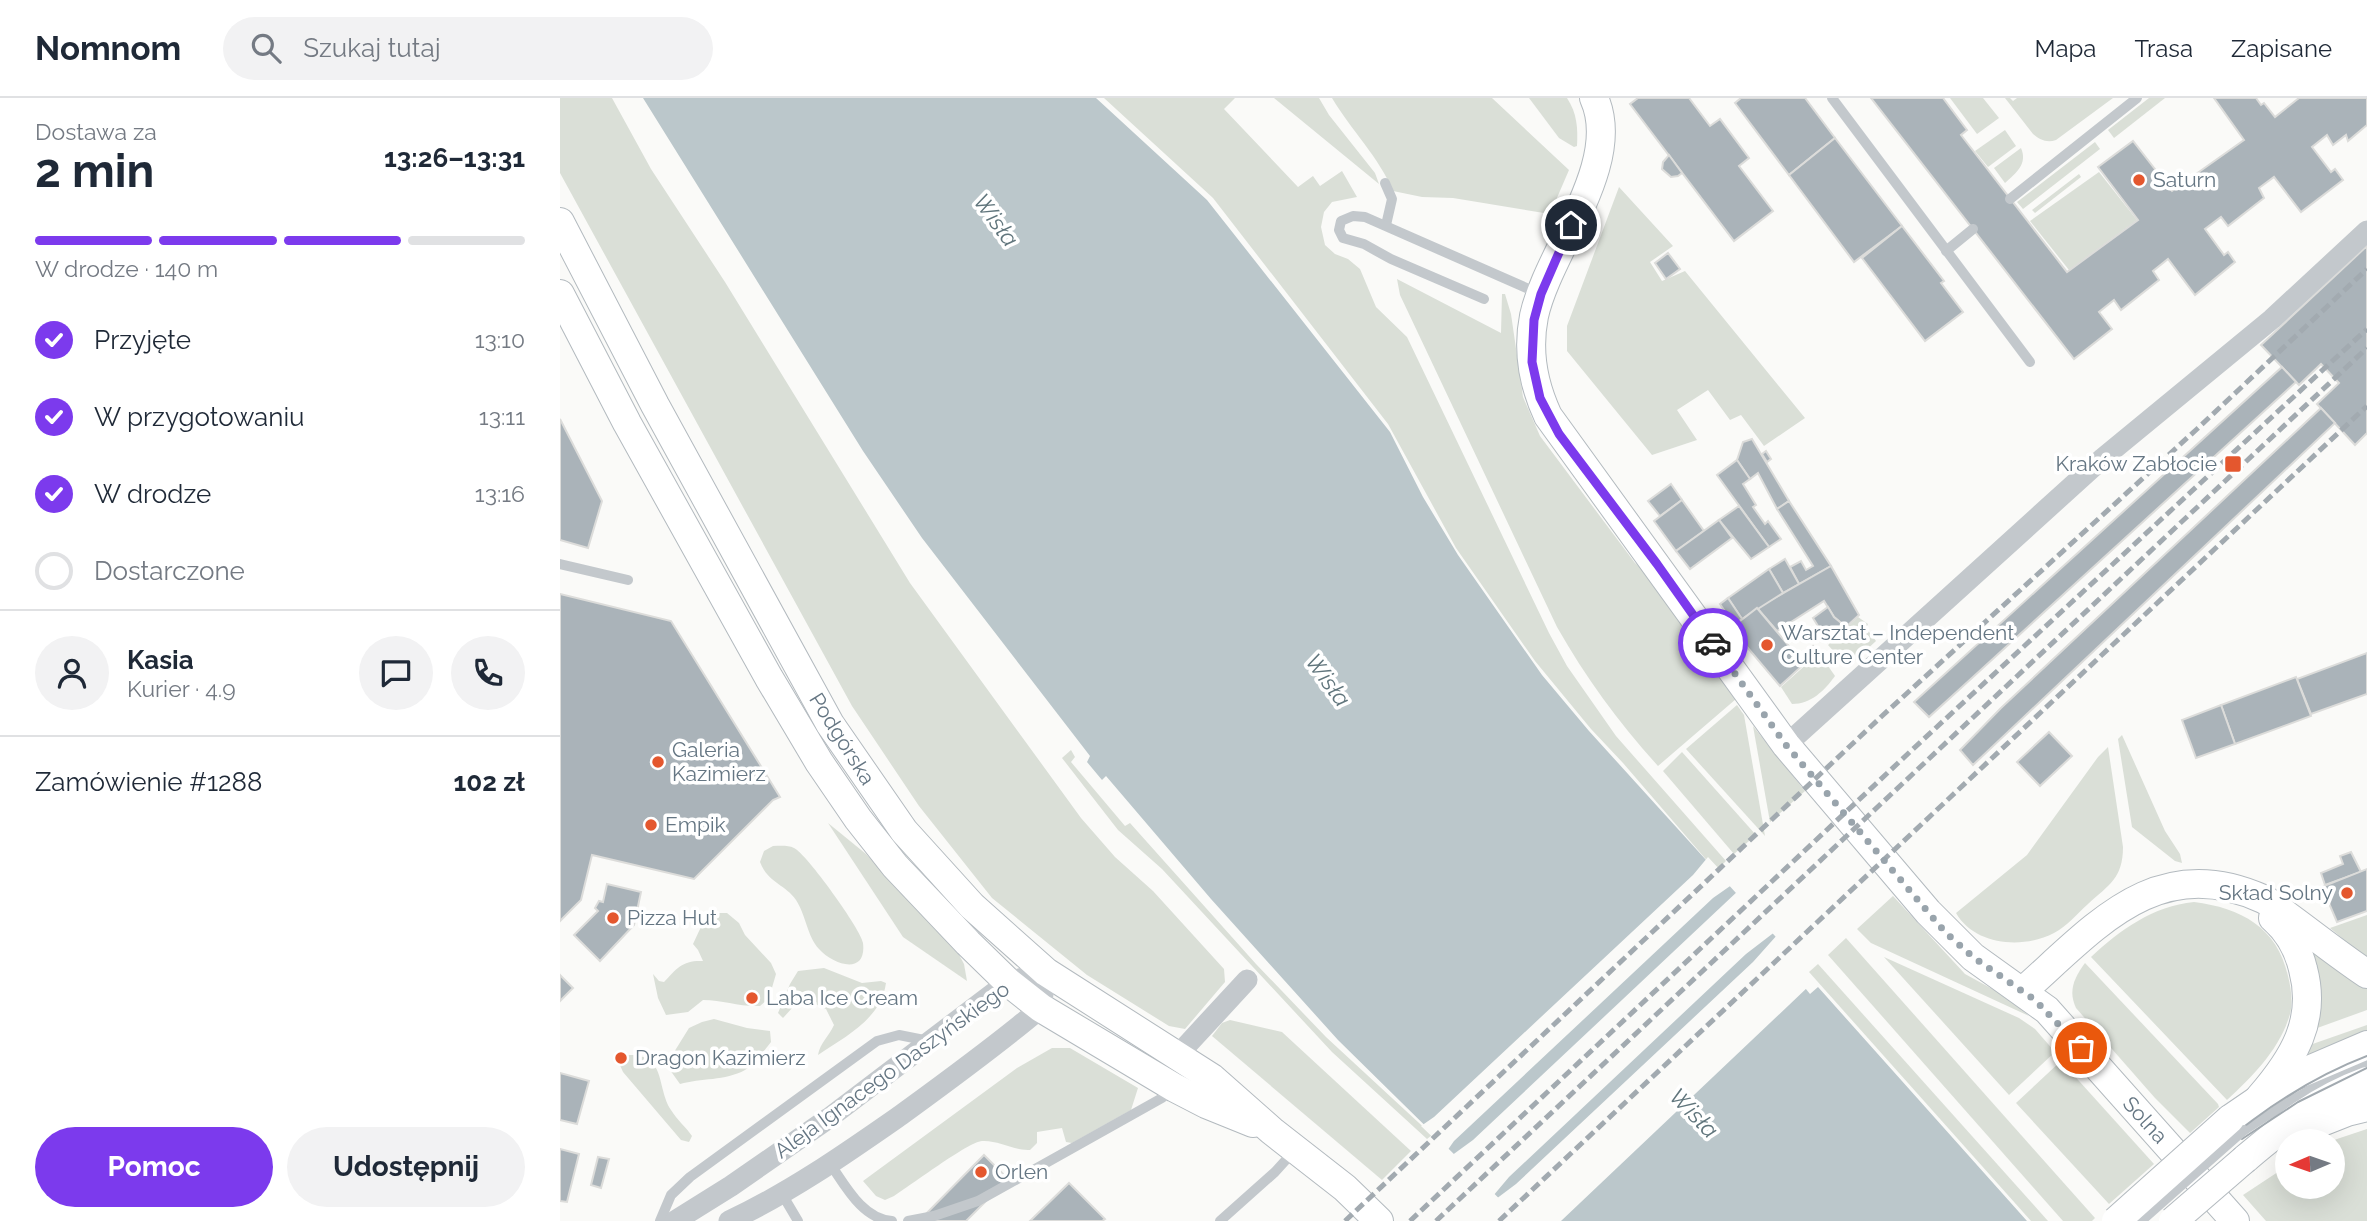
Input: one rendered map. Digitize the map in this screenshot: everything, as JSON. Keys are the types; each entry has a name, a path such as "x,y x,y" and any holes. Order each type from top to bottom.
{"street":[{"name":"Solna","path":"1595,99 1602,136 1597,166 1541,294 1532,329 1532,362 1540,398 1548,416 1786,745 1945,932 1973,957 2047,1010 2235,1221"},
{"name":"Podgórska","path":"560,222 655,405 830,724 904,831 972,906 1046,972 1212,1078 1345,1188 1379,1221"},
{"path":"1786,745 2103,458 2272,319 2367,231"},
{"name":"Podgórska","path":"560,294 717,586 819,762 858,819 895,866 1008,982 1041,1008 1175,1088 1206,1104 1272,1130"},
{"path":"2023,991 2075,945 2134,899 2164,887 2186,883 2207,883 2231,888 2264,900 2367,974"},
{"path":"2173,1221 2245,1138 2260,1097 2277,1077 2299,1041 2306,1019 2306,979 2292,939 2261,906 2231,888"},
{"name":"Aleja Ignacego Daszyńskiego","path":"675,1221 829,1118 1008,982 1046,972 1041,1008 992,1049 831,1165 729,1221"},
{"path":"1179,1059 1187,1045 1247,980"},
{"path":"2260,1097 2290,1078 2367,1045"},
{"path":"2116,1221 2245,1138 2281,1127 2307,1110 2367,1081"},
{"path":"2245,1138 2367,1107"}],"lane":[{"path":"1832,98 2030,362"},
{"path":"2010,199 2137,98"},
{"path":"1385,183 1392,199 1386,225"},
{"path":"1484,299 1391,259 1364,244 1343,238 1339,230 1341,221 1353,216 1365,217 1541,294"},
{"path":"1946,251 1973,229"},
{"path":"560,564 628,580"},
{"path":"660,1221 671,1195 690,1177 877,1041 899,1035 932,1041"},
{"path":"2141,1221 2297,1096 2331,1077 2367,1062"},
{"path":"908,1221 934,1216 978,1201 1162,1098 1175,1088"},
{"path":"1220,1221 1275,1172 1296,1149"},
{"path":"831,1165 863,1208 892,1221"},
{"path":"782,1194 798,1221"}],"shaded area":[{"path":"560,98 612,98 651,169 725,282 910,583 1081,818 1115,857 1153,891 1224,969 1225,982 1185,1029 1169,1026 1087,975 992,898 919,806 852,706 560,173"},
{"path":"1104,98 1235,98 1224,109 1298,187 1313,176 1320,186 1342,171 1357,197 1332,202 1324,212 1321,227 1325,245 1360,269 1376,307 1407,337 1567,666 1616,736 1726,861 1716,871 1535,661 1456,548 1388,424 1213,198"},
{"path":"1274,98 1319,98 1329,115 1375,173 1379,184"},
{"path":"1332,98 1492,98 1569,170 1550,214 1393,191 1380,167"},
{"path":"1529,98 1567,98 1576,121 1577,146 1574,147 1559,138"},
{"path":"1950,98 1983,98 1999,118 1977,134"},
{"path":"2005,98 2013,101 2017,98 2113,98 2056,140 2050,141 2033,134"},
{"path":"2149,98 2165,98 2114,138 2108,130"},
{"path":"2005,130 2016,146 1988,167 1975,151"},
{"path":"2095,142 2100,149 2023,209 2017,202"},
{"path":"2021,148 2022,163 2005,183 1994,168"},
{"path":"2099,172 2137,220 2069,270 2030,221"},
{"path":"2079,174 2081,177 2035,213 2032,210"},
{"path":"1619,187 1673,246 1650,262 1662,281 1685,271 1805,418 1764,446 1741,415 1730,420 1708,390 1677,410 1697,440 1652,455 1567,351 1567,326"},
{"path":"1397,279 1501,333 1502,294 1505,294 1511,314 1523,397 1540,436 1635,563 1647,573 1736,699 1658,766 1604,700 1557,627 1400,295"},
{"path":"1858,617 1868,624 1866,628 1876,641 1848,667 1828,645"},
{"path":"1819,653 1835,676 1816,696 1805,702 1792,704 1781,687"},
{"path":"1737,705 1744,715 1765,836 1686,749"},
{"path":"1753,726 1805,791 1770,822"},
{"path":"2122,735 2182,863 2175,861 2132,827 2118,739"},
{"path":"2108,747 2123,847 2120,866 2113,880 2063,927 2042,938 2001,941 1987,938 1964,924 1956,913 2027,855"},
{"path":"1071,750 1075,757 1071,762 1125,826 1130,823 1256,964 1326,1037 1432,1135 1427,1139 1332,1052 1162,869 1118,830 1062,758"},
{"path":"1682,752 1756,835 1734,854 1663,771"},
{"path":"828,823 866,854 957,951 964,964 967,981 903,937"},
{"path":"773,846 787,846 800,853 844,909 863,943 863,953 855,964 840,963 819,949 796,900 767,875 760,862 764,851"},
{"path":"1893,896 1965,974 2007,997 2029,1016 1871,943 1857,929"},
{"path":"2194,902 2241,915 2266,933 2283,959 2290,985 2291,1009 2280,1039 2256,1071 2227,1100 2091,957 2151,914 2179,904"},
{"path":"727,913 739,923 745,935 771,963 776,974 769,998 760,1006 703,1000 688,1012 666,1015 658,998 653,974 659,981 664,982 681,966 703,961 693,944 707,914"},
{"path":"2367,915 2367,959 2330,928"},
{"path":"1846,938 2095,1218 2092,1221 2063,1221 1828,955"},
{"path":"2305,940 2367,985 2367,1010 2309,1031"},
{"path":"1884,957 2019,1018 2035,1029 2055,1052 2009,1095"},
{"path":"2085,963 2218,1104 2219,1107 2190,1133 2155,1098 2076,1008 2072,996 2073,985"},
{"path":"1818,964 2048,1221 2031,1221 1809,972"},
{"path":"824,968 862,983 886,983 883,996 870,1017 818,1055 834,1025 826,1009 809,1001 793,1007 783,1018 778,1013 798,971"},
{"path":"714,1019 770,1031 771,1042 756,1061 737,1074 680,1084 670,1070 671,1057 689,1028"},
{"path":"1230,1020 1282,1032 1411,1151 1382,1180 1212,1036 1222,1023"},
{"path":"2367,1025 2367,1037 2301,1064 2304,1047"},
{"path":"1052,1048 1070,1048 1138,1088 1131,1110 1072,1143 1066,1142 1062,1128 1037,1132 1037,1143 1030,1150 988,1141 975,1143 885,1200 876,1196 863,1181 1017,1068"},
{"path":"628,1055 640,1056 655,1066 666,1101 692,1136 689,1142 681,1140 623,1072 619,1063"},
{"path":"2061,1061 2154,1164 2109,1204 2016,1103"},
{"path":"2367,1129 2367,1221 2266,1221 2243,1195 2275,1174 2275,1199 2345,1199 2345,1136"}],"water":[{"name":"Wisła","path":"643,98 1096,98 1207,200 1390,432 1423,497 1458,555 1542,675 1589,731 1805,969 1797,978 1810,994 1818,987 2027,1221 1522,1221 1338,1040 1211,899 1106,776 1102,780 1087,762 1090,756 922,538 863,451"}],"pier":[{"path":"1708,857 1733,884 1713,898 1454,1141 1447,1151 1421,1126 1434,1117 1693,875"},
{"path":"1739,890 1776,931 1746,954 1509,1177 1493,1196 1451,1156 1473,1140"},
{"path":"1778,934 1808,968 1801,978 1809,986 1561,1221 1517,1221 1496,1199 1516,1184 1753,962"}],"building":[{"path":"1638,98 1689,98 1710,126 1720,119 1749,158 1739,166 1773,211 1734,241 1630,104"},
{"path":"1741,98 1805,98 1835,138 1789,175 1735,103"},
{"path":"1871,98 1943,98 1967,130 1961,135 2067,272 2138,220 2098,167 2133,141 2172,191 2244,140 2214,98 2256,98 2261,105 2264,103 2275,117 2299,98 2367,98 2367,125 2348,141 2346,135 2333,145 2327,135 2312,147 2331,172 2335,169 2343,180 2301,212 2274,177 2259,188 2264,198 2228,226 2221,217 2205,229 2224,255 2228,252 2235,262 2195,295 2168,259 2153,271 2159,280 2121,310 2114,300 2099,312 2112,329 2074,359"},
{"path":"1835,138 1902,226 1854,262 1789,175"},
{"path":"1669,155 1682,173 1678,176 1671,177 1662,169 1663,162"},
{"path":"1902,226 1944,281 1941,283 1963,312 1925,341 1862,258"},
{"path":"2367,246 2367,433 2355,445 2317,404 2339,383 2321,364 2299,385 2261,345"},
{"path":"1668,253 1680,269 1666,279 1655,263"},
{"path":"2282,367 2296,382 1973,677 1929,717 1914,702"},
{"path":"2321,408 2335,423 1973,765 1960,750 2001,708"},
{"path":"560,419 602,501 588,548 560,540"},
{"path":"1752,439 1789,501 1777,509 1758,473 1750,479 1737,460 1743,442"},
{"path":"1766,451 1771,459 1767,462 1762,454"},
{"path":"1737,460 1750,479 1743,484 1756,505 1753,507 1765,524 1768,521 1781,539 1769,547 1717,475"},
{"path":"1671,484 1682,500 1660,516 1648,501"},
{"path":"1682,500 1704,531 1676,551 1654,521"},
{"path":"1789,501 1831,566 1799,584 1790,567 1801,561 1806,570 1813,566 1777,509"},
{"path":"1739,506 1769,547 1751,559 1719,520"},
{"path":"1719,520 1732,538 1690,569 1676,551"},
{"path":"1785,559 1799,584 1783,593 1769,569"},
{"path":"1831,566 1859,615 1846,627 1834,617 1824,601 1777,631 1757,608"},
{"path":"1769,569 1783,593 1742,619 1728,598"},
{"name":"Galeria Kazimierz","path":"560,594 671,621 780,797 773,800 694,879 592,855 581,900 560,921"},
{"path":"1728,598 1742,619 1734,625 1720,604"},
{"path":"1828,607 1834,617 1846,627 1828,642 1813,618"},
{"name":"Warsztat – Independent Culture Center","path":"1757,608 1804,664 1780,686 1731,628"},
{"path":"1813,646 1818,652 1804,664 1800,658"},
{"path":"2367,653 2367,694 2311,714 2297,679"},
{"path":"2296,677 2311,716 2235,744 2221,705"},
{"path":"2221,705 2235,744 2196,758 2182,720"},
{"path":"2049,732 2072,756 2040,786 2017,762"},
{"path":"2351,852 2361,872 2325,885 2321,873 2343,864 2340,856"},
{"name":"Skład Solny","path":"2367,869 2367,911 2337,922 2324,886"},
{"name":"Pizza Hut","path":"607,884 641,892 634,925 600,961 574,935 598,911 595,908 599,901 603,902"},
{"path":"560,975 573,988 560,1001"},
{"path":"560,1073 589,1081 577,1124 560,1120"},
{"path":"560,1149 579,1154 567,1202 560,1201"},
{"path":"984,1155 1008,1179 966,1221 919,1221"},
{"path":"598,1157 609,1159 601,1188 591,1185"},
{"path":"1069,1183 1105,1219 1030,1221"}],"tram line":[{"path":"2134,1221 2215,1150 2271,1107 2301,1088 2367,1056"},
{"path":"2242,1139 2298,1102 2367,1068"}],"railway":[{"path":"1345,1221 1882,716 2197,429 2367,269"},
{"path":"1410,1221 1913,749 2367,329"},
{"path":"1436,1221 2367,348"},
{"path":"1499,1221 2367,406"}],"way so far":[{"path":"1713,643 1786,745 1945,932 1995,974 2047,1010 2081,1048"}],"place":[{"name":"Saturn","path":"2139,180"},
{"name":"Kraków Zabłocie","path":"2233,464"},
{"name":"Warsztat – Independent Culture Center","path":"1767,645"},
{"name":"Galeria Kazimierz","path":"658,762"},
{"name":"Empik","path":"651,825"},
{"name":"Skład Solny","path":"2347,893"},
{"name":"Pizza Hut","path":"613,918"},
{"name":"Laba Ice Cream","path":"752,998"},
{"name":"Dragon Kazimierz","path":"621,1058"},
{"name":"Orlen","path":"981,1172"}],"route":[{"path":"1571,225 1535,312 1531,340 1532,362 1540,398 1559,434 1713,643"}]}
